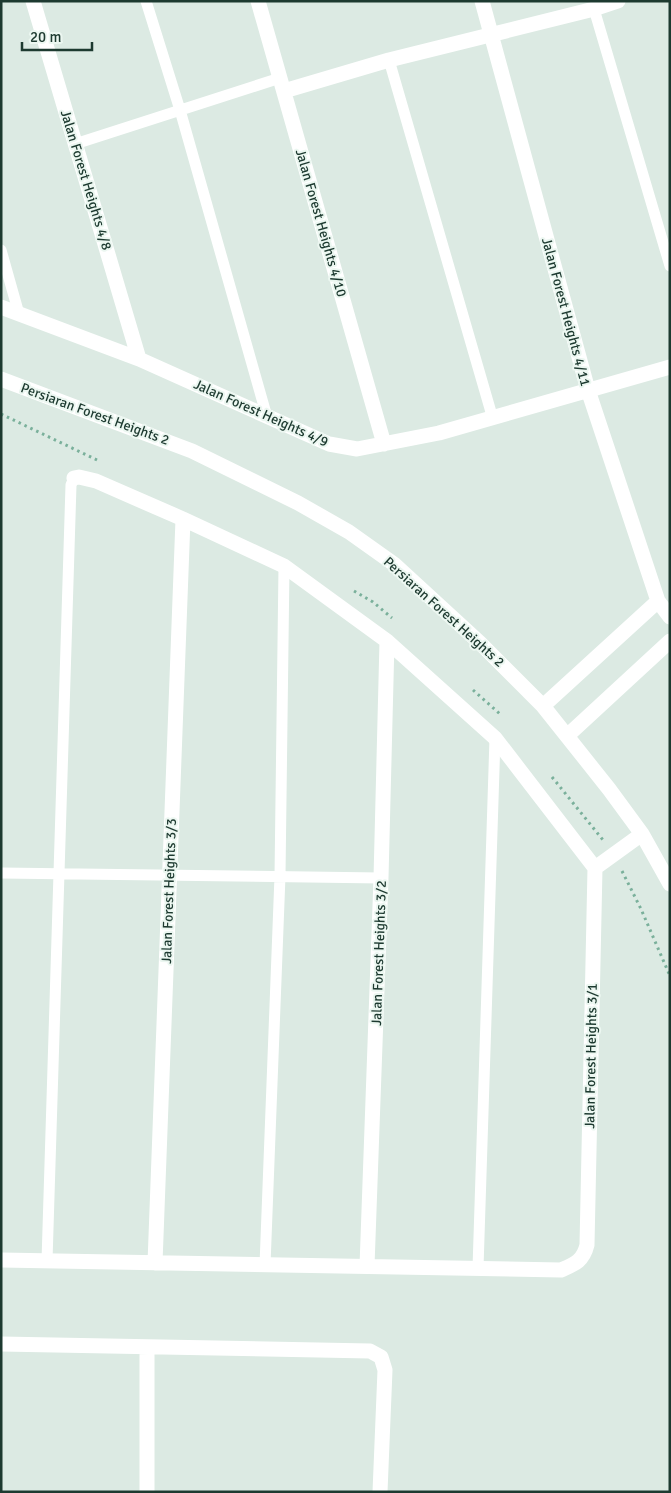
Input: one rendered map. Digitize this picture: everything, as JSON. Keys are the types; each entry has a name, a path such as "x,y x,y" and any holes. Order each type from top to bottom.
{"street":[{"name":"Jalan Forest Heights 4/8","path":"33,1 139,359"},
{"name":"Jalan Forest Heights 4/10","path":"258,1 384,444"},
{"name":"Jalan Forest Heights 4/11","path":"482,1 588,390 658,600 670,617"},
{"path":"282,85 594,9 618,1"},
{"name":"Jalan Forest Heights 4/9","path":"1,307 139,359 329,444 357,450 439,433 670,367"},
{"name":"Persiaran Forest Heights 2","path":"1,379 192,450 298,503 349,532 401,570 480,643 543,706 642,834 670,884"},
{"path":"74,478 79,477 96,481 284,566 387,640 495,738 595,868 642,834"},
{"name":"Jalan Forest Heights 3/3","path":"155,1263 183,519"},
{"path":"543,706 658,600"},
{"name":"Jalan Forest Heights 3/2","path":"368,1266 387,640"},
{"path":"567,736 670,641"},
{"name":"Jalan Forest Heights 3/1","path":"478,1268 561,1270 579,1261 585,1254 587,1245 595,868"},
{"path":"1,1260 478,1268"},
{"path":"1,1344 370,1351 381,1357 385,1370 380,1492"},
{"path":"147,1347 147,1492"}],"lane":[{"path":"146,1 180,110 267,417"},
{"path":"594,9 670,266"},
{"path":"389,60 493,418"},
{"path":"75,144 180,110 282,85"},
{"path":"1,250 19,314"},
{"path":"47,1261 71,484 74,478"},
{"path":"265,1264 280,876 284,566"},
{"path":"478,1268 495,738"},
{"path":"1,873 381,878"}]}
